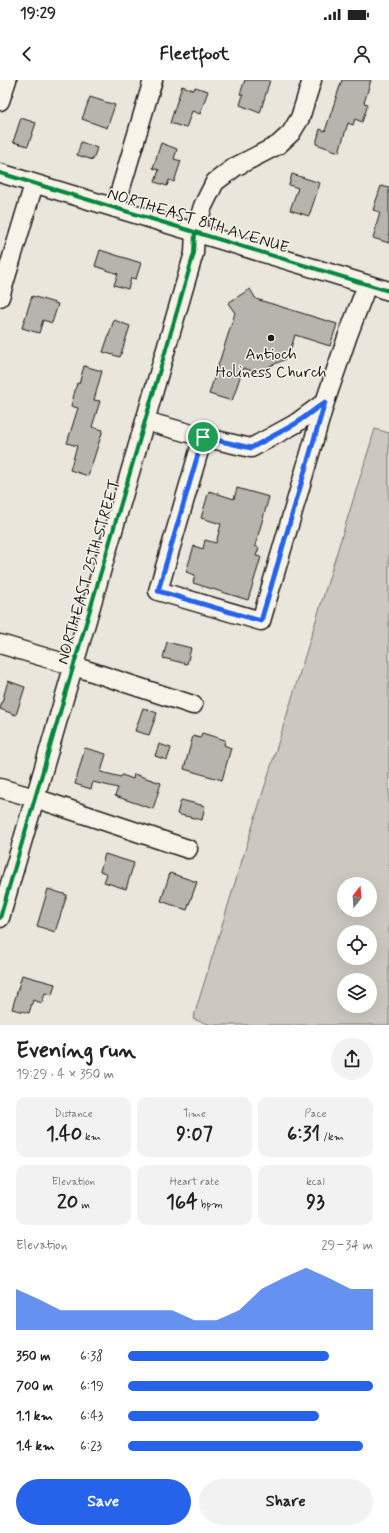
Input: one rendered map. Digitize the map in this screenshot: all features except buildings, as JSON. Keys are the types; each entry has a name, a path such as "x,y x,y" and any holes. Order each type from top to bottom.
{"street":[{"path":"0,102 7,80"},
{"path":"115,208 153,80"},
{"name":"NORTHEAST 25TH STREET","path":"0,918 194,254 195,232 203,206 215,182 235,167 278,144 291,133 300,118 312,80"},
{"name":"NORTHEAST 8TH AVENUE","path":"0,173 389,291"},
{"path":"0,297 34,184"},
{"path":"203,437 158,591 261,621 325,402 348,335 368,285"},
{"path":"145,421 251,448 295,424 325,402"},
{"path":"0,644 193,704"},
{"path":"0,788 35,798 188,849"}],"shaded area":[{"path":"375,429 389,433 389,1025 211,1025 193,1019"}],"cycle path":[{"path":"0,173 389,291"},
{"path":"0,918 194,253 195,232"}],"place":[{"name":"Antioch Holiness Church","path":"271,338"}],"route":[{"path":"325,402 261,621 158,591 203,437 251,448 295,424 325,402"}]}
